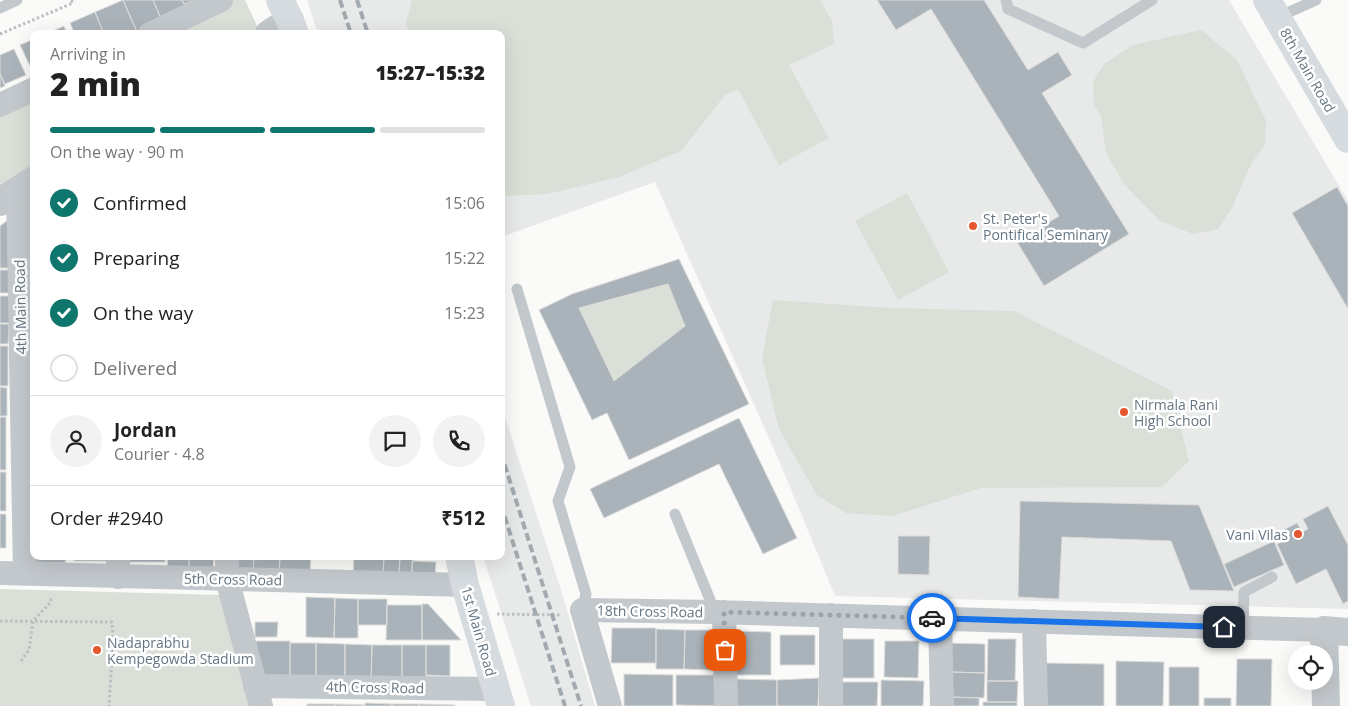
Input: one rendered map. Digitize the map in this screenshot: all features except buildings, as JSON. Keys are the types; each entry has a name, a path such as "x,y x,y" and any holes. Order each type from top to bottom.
{"main road":[{"name":"8th Main Road","path":"1272,9 1348,139"},
{"name":"1st Main Road","path":"460,560 465,585 498,697"}],"street":[{"path":"158,30 221,0"},
{"path":"0,105 30,91"},
{"name":"4th Main Road","path":"17,191 25,574"},
{"name":"5th Cross Road","path":"0,574 51,575 118,566 227,568 465,585"},
{"path":"227,568 258,696"},
{"path":"719,612 726,706"},
{"name":"18th Cross Road","path":"583,613 719,612 1336,631"},
{"path":"583,613 610,706"},
{"path":"831,615 831,706"},
{"path":"940,618 942,706"},
{"path":"1034,621 1036,706"},
{"path":"1326,706 1336,631"},
{"name":"4th Cross Road","path":"258,696 498,697"}],"lane":[{"path":"0,8 17,0"},
{"path":"1006,0 1008,9 1082,43 1152,0"},
{"path":"1272,9 1316,0"},
{"path":"517,289 570,467 558,501 586,594 583,613"},
{"path":"675,514 719,612"},
{"path":"1243,627 1244,592 1272,577"}],"path":[{"path":"0,34 73,3 71,0"},
{"path":"21,661 29,650 34,621 51,602 51,575"},
{"path":"474,614 583,613"},
{"path":"0,621 112,622 113,639 109,706"}],"shaded area":[{"path":"233,0 245,0 259,30 171,30"},
{"name":"St. Peter's Pontifical Seminary","path":"307,0 1229,0 1348,201 1348,609 835,596 780,463 655,182 505,236 505,30 317,30"},
{"path":"412,0 820,0 832,21 834,44 789,65 829,138 779,165 738,89 725,95 681,151 619,177 547,194 505,196 505,30 408,30 406,24"},
{"path":"1201,30 1237,60 1266,121 1265,145 1251,164 1232,208 1218,229 1193,234 1160,221 1124,184 1106,153 1101,116 1094,106 1093,82 1104,64 1133,45"},
{"path":"30,98 30,175 0,193 0,112"},
{"path":"907,193 949,272 898,300 855,221"},
{"path":"668,284 685,326 614,381 579,308"},
{"path":"773,300 891,308 1014,311 1172,391 1189,461 1162,487 981,488 892,516 846,513 817,495 779,429 762,359"},
{"path":"505,417 562,593 595,706 531,706 484,560 505,560"},
{"name":"Nadaprabhu Kempegowda Stadium","path":"0,589 221,595 251,706 0,706"}],"railway":[{"path":"340,0 350,30"},
{"path":"357,0 367,30"},
{"path":"505,466 581,706"},
{"path":"505,518 565,706"}],"way so far":[{"path":"725,650 724,612 932,618"}],"place":[{"name":"St. Peter's Pontifical Seminary","path":"973,226"},
{"name":"Nirmala Rani High School","path":"1124,412"},
{"name":"Vani Vilas","path":"1298,534"},
{"name":"Nadaprabhu Kempegowda Stadium","path":"97,650"}],"route":[{"path":"932,618 1224,627"}]}
